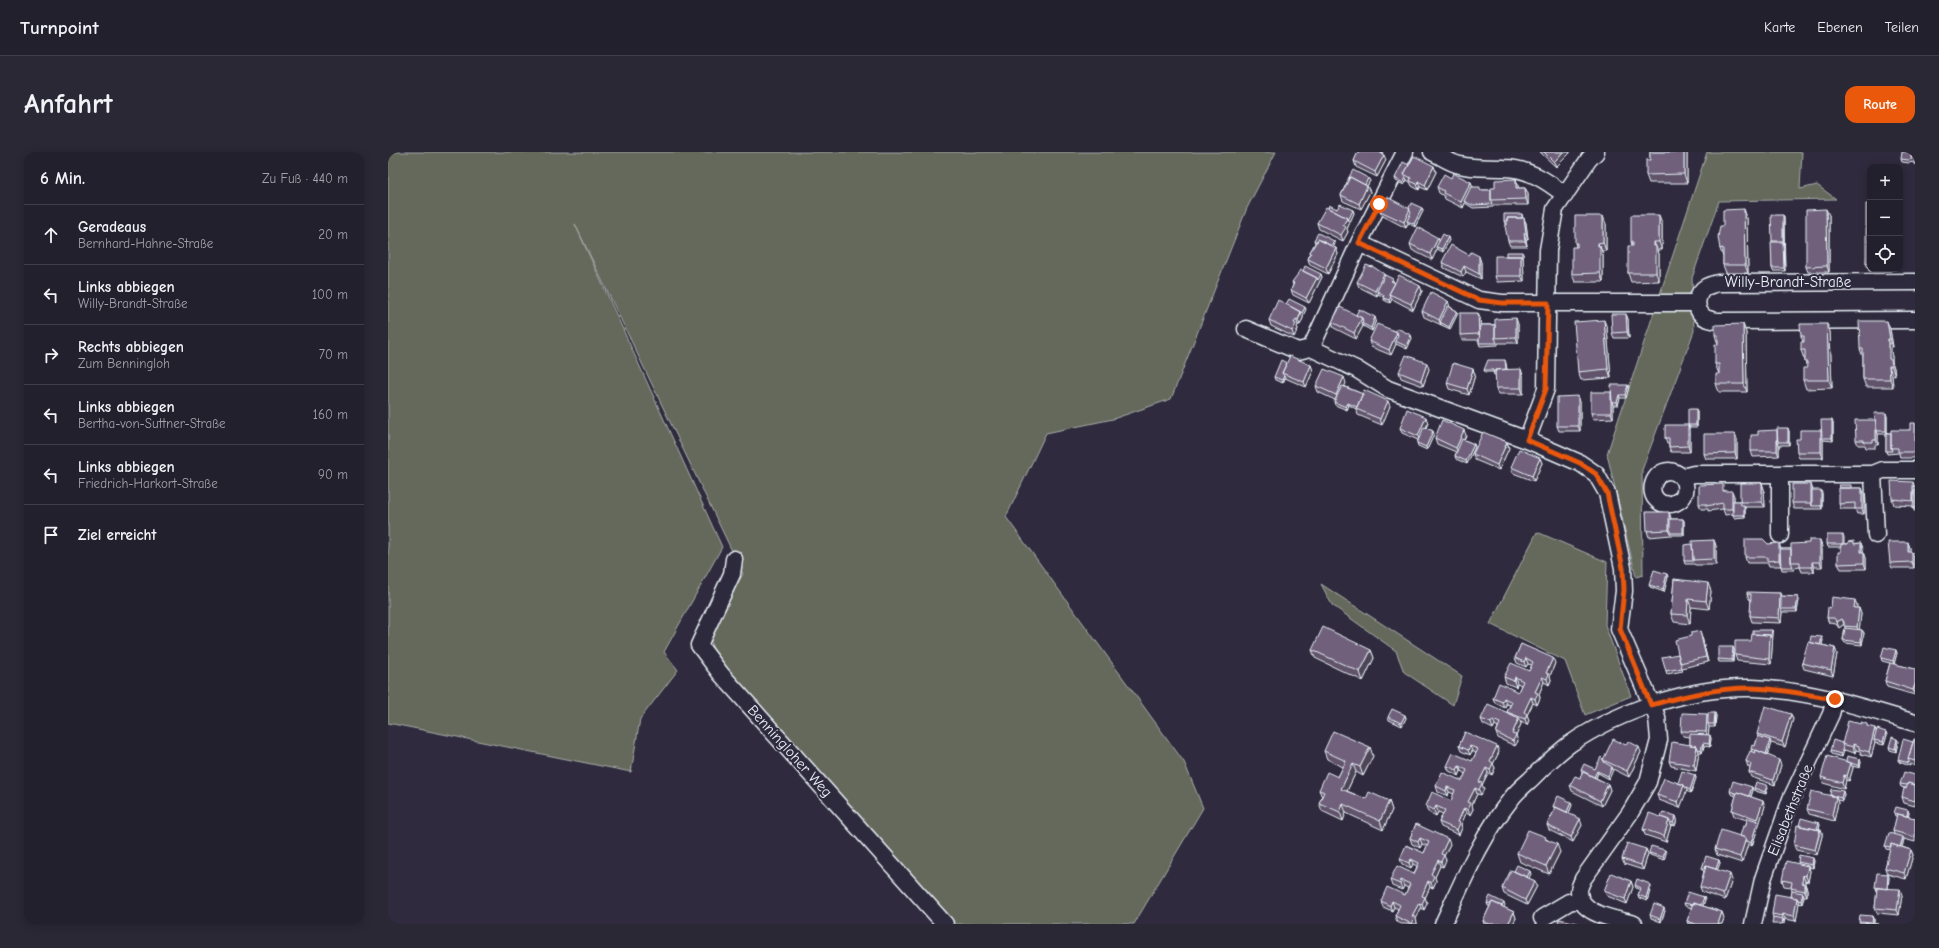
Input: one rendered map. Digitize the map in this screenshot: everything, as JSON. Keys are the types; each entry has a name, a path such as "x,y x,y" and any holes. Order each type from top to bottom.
{"street":[{"path":"1311,348 1359,243 1405,152"},
{"path":"1432,152 1460,165 1474,168 1506,168 1526,171 1549,182 1565,196"},
{"path":"1527,440 1546,389 1548,250 1555,210 1596,152"},
{"path":"1359,243 1479,300 1502,303 1697,303 1702,316 1716,321 1915,320"},
{"name":"Willy-Brandt-Straße","path":"1697,303 1700,294 1705,287 1718,283 1915,282"},
{"path":"1246,329 1298,351 1311,348 1356,369 1388,389 1527,440 1580,463 1596,474 1607,493 1623,568 1624,590 1620,629 1657,717 1659,740 1648,782 1630,813 1583,879 1579,891 1582,904 1589,910 1634,924"},
{"path":"1682,476 1694,474 1873,474 1883,470 1915,470"},
{"path":"1780,474 1780,535"},
{"path":"1873,474 1876,535"},
{"name":"Benningloher Weg","path":"734,559 732,574 699,644 721,674 946,924"},
{"path":"1443,924 1486,835 1511,798 1570,744 1603,725 1651,705 1687,695 1724,689 1752,688 1781,690 1835,699 1915,723"},
{"name":"Elisabethstraße","path":"1753,924 1763,879 1791,799 1831,714 1835,699"},
{"path":"1542,918 1569,902 1581,899"}],"green space":[{"path":"388,152 1276,152 1247,208 1171,399 1113,419 1046,433 1006,517 1184,762 1203,808 1134,924 953,924 714,655 709,633 743,574 575,224 722,547 664,652 678,670 640,719 631,772 388,723"},
{"path":"1707,152 1802,152 1800,189 1817,185 1836,199 1719,201 1692,278 1694,331 1642,470 1643,575 1636,577 1607,454"},
{"path":"1537,532 1607,562 1605,625 1631,696 1585,715 1565,661 1490,624"},
{"path":"1321,584 1462,676 1453,705 1404,672 1396,651 1332,605"}],"building":[{"path":"1358,152 1379,152 1384,155 1375,172 1354,161"},
{"path":"1544,152 1563,152 1554,162"},
{"path":"1650,152 1684,152 1684,174 1646,175 1646,160 1650,160"},
{"path":"1902,152 1911,152 1912,159 1901,159"},
{"path":"1912,152 1915,152 1915,157 1911,156"},
{"path":"1414,156 1434,166 1425,185 1418,181 1417,184 1410,181 1411,178 1404,174"},
{"path":"1403,162 1409,165 1404,174 1406,178 1403,183 1395,178"},
{"path":"1353,170 1368,178 1365,185 1350,177 1348,179"},
{"path":"1453,173 1471,182 1461,202 1443,193 1444,191 1437,187 1444,174 1451,178"},
{"path":"1350,177 1367,186 1359,204 1341,195"},
{"path":"1516,179 1516,188 1525,188 1526,199 1491,200 1491,188 1495,188 1495,180"},
{"path":"1471,187 1480,187 1480,190 1491,190 1492,204 1472,205 1464,201"},
{"path":"1387,197 1410,209 1404,222 1380,211"},
{"path":"1411,203 1422,208 1414,224 1407,221 1411,212 1409,211 1409,208"},
{"path":"1340,204 1353,210 1348,221 1347,218 1328,208 1329,205 1337,209"},
{"path":"1866,204 1867,204 1867,263"},
{"path":"1326,207 1347,218 1343,225 1346,227 1341,235 1317,223"},
{"path":"1744,209 1745,265 1723,265 1723,248 1720,249 1718,237 1720,226 1723,226 1723,210"},
{"path":"1826,209 1827,266 1806,267 1806,210"},
{"path":"1504,214 1522,214 1522,218 1507,218 1507,221 1504,221"},
{"path":"1631,215 1659,215 1659,242 1654,242 1654,246 1656,246 1656,273 1628,273 1628,246 1633,246 1633,242 1631,242"},
{"path":"1771,215 1783,215 1783,241 1772,241"},
{"path":"1575,216 1603,216 1603,242 1598,243 1598,246 1600,246 1600,273 1572,274 1572,247 1577,247 1577,243 1575,243"},
{"path":"1507,218 1524,218 1526,233 1524,233 1525,241 1508,241 1505,226 1507,225"},
{"path":"1418,227 1438,238 1430,254 1410,244"},
{"path":"1318,233 1334,241 1331,246 1318,239 1317,242 1314,240"},
{"path":"1443,234 1448,237 1442,249 1436,247"},
{"path":"1318,239 1336,248 1326,268 1308,259 1311,253 1310,252"},
{"path":"1771,242 1783,242 1784,268 1772,268"},
{"path":"1451,245 1469,255 1471,252 1479,256 1479,274 1464,266 1461,272 1442,262"},
{"path":"1506,252 1522,252 1522,258 1521,256 1506,256"},
{"path":"1495,256 1521,256 1521,276 1495,276"},
{"path":"1366,265 1372,266 1384,274 1375,291 1357,282"},
{"path":"1305,266 1321,274 1318,280 1317,278 1303,271"},
{"path":"1301,270 1317,278 1306,298 1291,290 1294,283 1292,282"},
{"path":"1385,275 1393,279 1391,281 1395,283 1389,294 1391,297 1389,300 1383,298 1384,295 1377,291"},
{"path":"1399,275 1420,286 1411,304 1389,294"},
{"path":"1431,292 1448,301 1439,320 1422,311"},
{"path":"1289,299 1305,307 1302,313 1286,304"},
{"path":"1278,300 1301,312 1298,320 1296,319 1294,323 1296,324 1292,331 1269,320"},
{"path":"1448,306 1457,311 1449,327 1440,322"},
{"path":"1340,307 1362,318 1354,333 1332,322"},
{"path":"1359,309 1375,317 1371,328 1361,323 1363,321 1362,318 1356,315"},
{"path":"1460,313 1478,313 1479,334 1460,335"},
{"path":"1611,314 1626,314 1627,332 1612,333"},
{"path":"1516,318 1516,337 1495,338 1495,319"},
{"path":"1604,320 1608,369 1578,372 1574,322"},
{"path":"1859,321 1887,321 1890,339 1888,339 1889,359 1891,360 1892,366 1889,366 1890,379 1863,379 1863,349 1860,349"},
{"path":"1377,324 1397,332 1389,350 1369,341"},
{"path":"1743,324 1744,384 1716,384 1716,374 1719,374 1719,364 1715,364 1715,345 1718,345 1718,335 1715,335 1715,325"},
{"path":"1800,324 1827,324 1829,380 1803,380 1803,368 1807,368 1807,362 1805,362 1805,350 1801,350 1801,342 1804,342 1804,336 1801,336"},
{"path":"1480,325 1495,325 1495,338 1497,343 1479,343"},
{"path":"1397,328 1411,335 1406,346 1395,341 1398,335 1395,331"},
{"path":"1406,355 1427,363 1421,381 1399,372"},
{"path":"1290,356 1311,365 1304,382 1282,373"},
{"path":"1281,360 1287,363 1282,373 1284,376 1282,380 1274,377"},
{"path":"1488,360 1505,360 1506,369 1495,370 1496,372 1493,372 1493,370 1484,370"},
{"path":"1453,363 1473,369 1467,389 1447,383"},
{"path":"1324,369 1344,377 1336,395 1316,386"},
{"path":"1521,369 1521,388 1496,388 1495,370"},
{"path":"1611,385 1628,385 1625,395 1619,395 1617,402 1612,402"},
{"path":"1342,386 1363,394 1357,407 1348,403 1346,407 1334,402"},
{"path":"1364,390 1388,401 1380,419 1356,409"},
{"path":"1591,392 1611,392 1611,413 1591,413"},
{"path":"1578,396 1578,426 1557,426 1557,397"},
{"path":"1407,409 1426,417 1418,436 1400,428"},
{"path":"1688,409 1696,409 1696,425 1688,425"},
{"path":"1874,413 1886,413 1886,431 1877,431"},
{"path":"1442,420 1464,430 1456,448 1435,438"},
{"path":"1821,420 1832,420 1832,438 1822,438"},
{"path":"1855,420 1876,420 1876,440 1873,440 1873,442 1864,442 1864,440 1856,440"},
{"path":"1910,423 1915,423 1915,452 1898,452 1898,448 1891,448 1891,430 1910,430"},
{"path":"1665,425 1688,425 1688,446 1669,447 1669,438 1665,438"},
{"path":"1424,427 1433,431 1426,447 1417,443"},
{"path":"1777,428 1788,428 1788,442 1778,442"},
{"path":"1777,430 1777,451 1751,451 1751,435 1758,435 1758,431"},
{"path":"1800,430 1821,430 1821,452 1797,452 1796,439 1800,439"},
{"path":"1483,432 1507,442 1497,465 1473,454"},
{"path":"1886,433 1891,433 1892,451 1886,451"},
{"path":"1704,434 1735,434 1735,453 1704,454"},
{"path":"1462,439 1474,444 1466,461 1455,456"},
{"path":"1519,449 1540,458 1532,476 1511,467"},
{"path":"1891,481 1913,482 1913,501 1892,499"},
{"path":"1740,483 1762,483 1762,502 1740,502"},
{"path":"1723,484 1723,491 1732,491 1732,509 1723,509 1723,503 1706,506 1706,504 1699,504 1699,485"},
{"path":"1792,484 1811,484 1811,503 1792,503"},
{"path":"1839,485 1851,485 1851,488 1840,488"},
{"path":"1839,488 1862,488 1862,509 1855,509 1855,503 1839,504"},
{"path":"1812,490 1821,490 1821,506 1812,506"},
{"path":"1914,490 1915,508 1913,508"},
{"path":"1733,501 1740,501 1741,505 1744,505 1744,515 1733,515"},
{"path":"1646,512 1669,512 1669,530 1647,531"},
{"path":"1670,519 1683,519 1683,533 1670,533"},
{"path":"1827,535 1843,535 1843,544 1827,544"},
{"path":"1745,539 1763,539 1768,544 1779,543 1779,560 1767,561 1767,557 1745,557"},
{"path":"1714,540 1714,559 1693,560 1692,541"},
{"path":"1809,540 1820,540 1820,562 1812,562 1812,567 1800,567 1800,562 1791,562 1791,544 1809,543"},
{"path":"1854,541 1854,544 1861,543 1861,552 1864,552 1864,563 1838,564 1838,552 1841,552 1841,544 1848,544 1848,542"},
{"path":"1888,542 1908,542 1908,552 1912,552 1912,562 1890,563"},
{"path":"1692,544 1693,561 1684,561 1684,545"},
{"path":"1780,549 1791,549 1791,562 1793,567 1781,567"},
{"path":"1654,570 1667,574 1663,589 1649,585"},
{"path":"1674,579 1708,583 1706,601 1688,599 1687,615 1671,614"},
{"path":"1747,592 1780,593 1779,618 1750,616 1751,594 1747,594"},
{"path":"1781,596 1798,597 1796,609 1781,609"},
{"path":"1832,597 1855,600 1854,608 1859,608 1857,627 1844,626 1842,619 1837,622 1834,618 1827,618 1828,607 1831,608"},
{"path":"1323,627 1371,650 1360,672 1312,650"},
{"path":"1845,628 1862,630 1861,642 1843,640"},
{"path":"1753,630 1772,630 1771,637 1770,635 1753,634"},
{"path":"1700,631 1706,657 1680,663 1675,640 1691,636 1691,633"},
{"path":"1752,634 1770,635 1769,659 1735,655 1735,641 1751,641"},
{"path":"1811,636 1822,637 1820,645 1810,642"},
{"path":"1808,642 1835,648 1831,670 1802,663"},
{"path":"1521,644 1553,658 1546,673 1549,674 1547,679 1542,677 1535,692 1538,693 1535,699 1531,697 1524,712 1527,714 1525,719 1507,712 1512,702 1504,698 1502,702 1493,698 1499,683 1518,692 1523,681 1515,677 1514,681 1504,677 1511,663 1529,671 1533,662 1526,658 1524,662 1515,658"},
{"path":"1718,647 1733,647 1732,660 1718,659"},
{"path":"1884,647 1896,650 1893,661 1881,658"},
{"path":"1678,654 1682,668 1666,671 1662,657"},
{"path":"1890,663 1915,669 1915,684 1913,690 1885,681"},
{"path":"1488,704 1519,718 1512,734 1516,735 1513,741 1496,733 1500,723 1493,720 1491,723 1481,719"},
{"path":"1765,706 1791,714 1782,742 1757,734"},
{"path":"1392,709 1405,715 1401,723 1388,717"},
{"path":"1682,713 1707,714 1706,732 1681,731"},
{"path":"1708,713 1715,713 1714,724 1708,724"},
{"path":"1848,721 1861,724 1861,722 1867,724 1867,726 1875,728 1869,752 1859,749 1859,746 1853,744 1853,747 1842,744"},
{"path":"1877,729 1886,732 1883,742 1874,740"},
{"path":"1333,731 1370,747 1360,767 1353,764 1341,789 1366,799 1369,792 1389,801 1380,821 1343,804 1340,812 1319,803 1324,792 1319,790 1327,772 1338,777 1346,761 1324,751"},
{"path":"1465,732 1497,746 1490,761 1493,763 1490,770 1486,768 1479,782 1482,783 1479,790 1475,788 1468,802 1471,803 1468,810 1464,808 1458,822 1460,823 1457,830 1439,822 1445,810 1436,806 1434,810 1426,806 1432,792 1451,801 1455,790 1447,787 1446,791 1436,786 1442,772 1462,781 1467,770 1459,766 1457,770 1447,766 1453,753 1472,761 1478,749 1470,746 1468,750 1459,746"},
{"path":"1690,734 1710,735 1709,744 1703,743 1701,750 1698,749 1697,746 1690,745"},
{"path":"1758,736 1770,740 1766,754 1756,750 1755,753 1755,750 1751,749 1752,745 1755,746"},
{"path":"1892,737 1897,739 1895,749 1889,747"},
{"path":"1613,739 1626,745 1628,741 1639,747 1627,771 1603,760"},
{"path":"1903,739 1913,742 1908,759 1909,763 1898,760"},
{"path":"1915,739 1915,761 1908,759"},
{"path":"1833,740 1842,743 1843,747 1841,754 1830,751"},
{"path":"1672,742 1697,746 1694,765 1669,761"},
{"path":"1756,750 1779,760 1773,780 1749,772 1751,764 1746,761 1750,751 1755,753"},
{"path":"1827,756 1851,763 1847,776 1844,775 1842,783 1821,777"},
{"path":"1847,756 1860,759 1859,766 1846,761"},
{"path":"1601,757 1604,762 1612,767 1608,776 1597,771 1594,777 1581,770 1584,764 1595,769"},
{"path":"1682,771 1695,775 1690,790 1684,785 1678,783"},
{"path":"1583,772 1608,784 1600,801 1570,785 1575,776 1580,778"},
{"path":"1904,772 1915,775 1915,785 1908,783 1907,785 1900,784"},
{"path":"1664,778 1684,785 1678,802 1657,795"},
{"path":"1733,781 1752,787 1749,796 1730,791"},
{"path":"1756,782 1767,785 1765,792 1754,788"},
{"path":"1908,783 1915,785 1915,801 1902,797 1904,788 1906,789"},
{"path":"1831,789 1843,791 1841,798 1830,795"},
{"path":"1811,791 1836,797 1832,815 1807,809"},
{"path":"1737,792 1763,801 1757,819 1732,810"},
{"path":"1558,796 1571,802 1567,812 1553,806"},
{"path":"1556,807 1580,819 1571,837 1547,825"},
{"path":"1896,807 1908,810 1907,816 1894,813"},
{"path":"1663,812 1676,816 1673,823 1661,817"},
{"path":"1649,813 1669,820 1664,836 1643,829"},
{"path":"1897,814 1915,818 1915,837 1893,831"},
{"path":"1748,818 1758,821 1751,843 1747,841 1746,838 1740,836 1743,826 1745,827"},
{"path":"1801,818 1819,823 1817,828 1821,829 1821,831 1799,826"},
{"path":"1416,824 1448,839 1441,854 1444,855 1441,862 1438,860 1431,874 1434,876 1431,883 1428,881 1422,896 1425,897 1422,904 1419,903 1412,916 1415,917 1412,924 1395,916 1400,905 1392,901 1390,906 1381,901 1387,887 1405,895 1410,884 1401,880 1400,884 1390,880 1397,866 1414,874 1419,863 1411,859 1409,863 1400,859 1406,845 1424,853 1429,842 1420,838 1418,842 1410,838"},
{"path":"1797,825 1820,830 1815,850 1794,845"},
{"path":"1528,830 1546,837 1545,839 1557,844 1546,866 1517,853"},
{"path":"1721,830 1746,838 1740,857 1715,849"},
{"path":"1889,833 1903,837 1900,847 1891,844 1891,847 1885,846"},
{"path":"1627,843 1646,849 1641,865 1622,859"},
{"path":"1891,844 1911,850 1904,873 1885,868"},
{"path":"1651,846 1665,850 1663,857 1649,853"},
{"path":"1799,855 1813,858 1812,865 1798,862"},
{"path":"1706,856 1719,860 1716,869 1706,866 1705,869 1702,868"},
{"path":"1786,861 1808,866 1806,876 1803,875 1802,883 1805,884 1805,891 1791,888 1792,882 1782,880"},
{"path":"1517,865 1530,871 1527,877 1514,871"},
{"path":"1706,866 1730,874 1723,894 1700,887"},
{"path":"1511,870 1535,881 1525,900 1502,888"},
{"path":"1611,873 1631,881 1625,899 1604,891"},
{"path":"1877,873 1888,874 1887,889 1875,887"},
{"path":"1637,879 1650,884 1646,898 1638,895 1641,888 1635,885"},
{"path":"1877,888 1900,889 1897,910 1875,908"},
{"path":"1792,891 1803,893 1801,901 1797,898 1791,897"},
{"path":"1688,892 1704,897 1701,905 1684,903"},
{"path":"1775,894 1797,898 1794,916 1772,914"},
{"path":"1490,896 1504,903 1502,906 1492,902 1491,904 1487,903"},
{"path":"1492,902 1514,912 1508,924 1489,924 1483,921"},
{"path":"1693,903 1722,912 1718,924 1696,924 1687,921"},
{"path":"1654,904 1664,908 1660,919 1650,915"},
{"path":"1860,915 1873,916 1872,923 1859,922"},
{"path":"1773,917 1783,919 1782,924 1772,924"},
{"path":"1559,919 1578,923 1578,924 1558,924"}],"route":[{"path":"1379,204 1359,243 1479,300 1502,303 1548,303 1546,389 1527,440 1580,463 1596,474 1607,493 1623,568 1624,590 1621,606 1620,629 1651,705 1687,695 1724,689 1752,688 1781,690 1835,699"}]}
